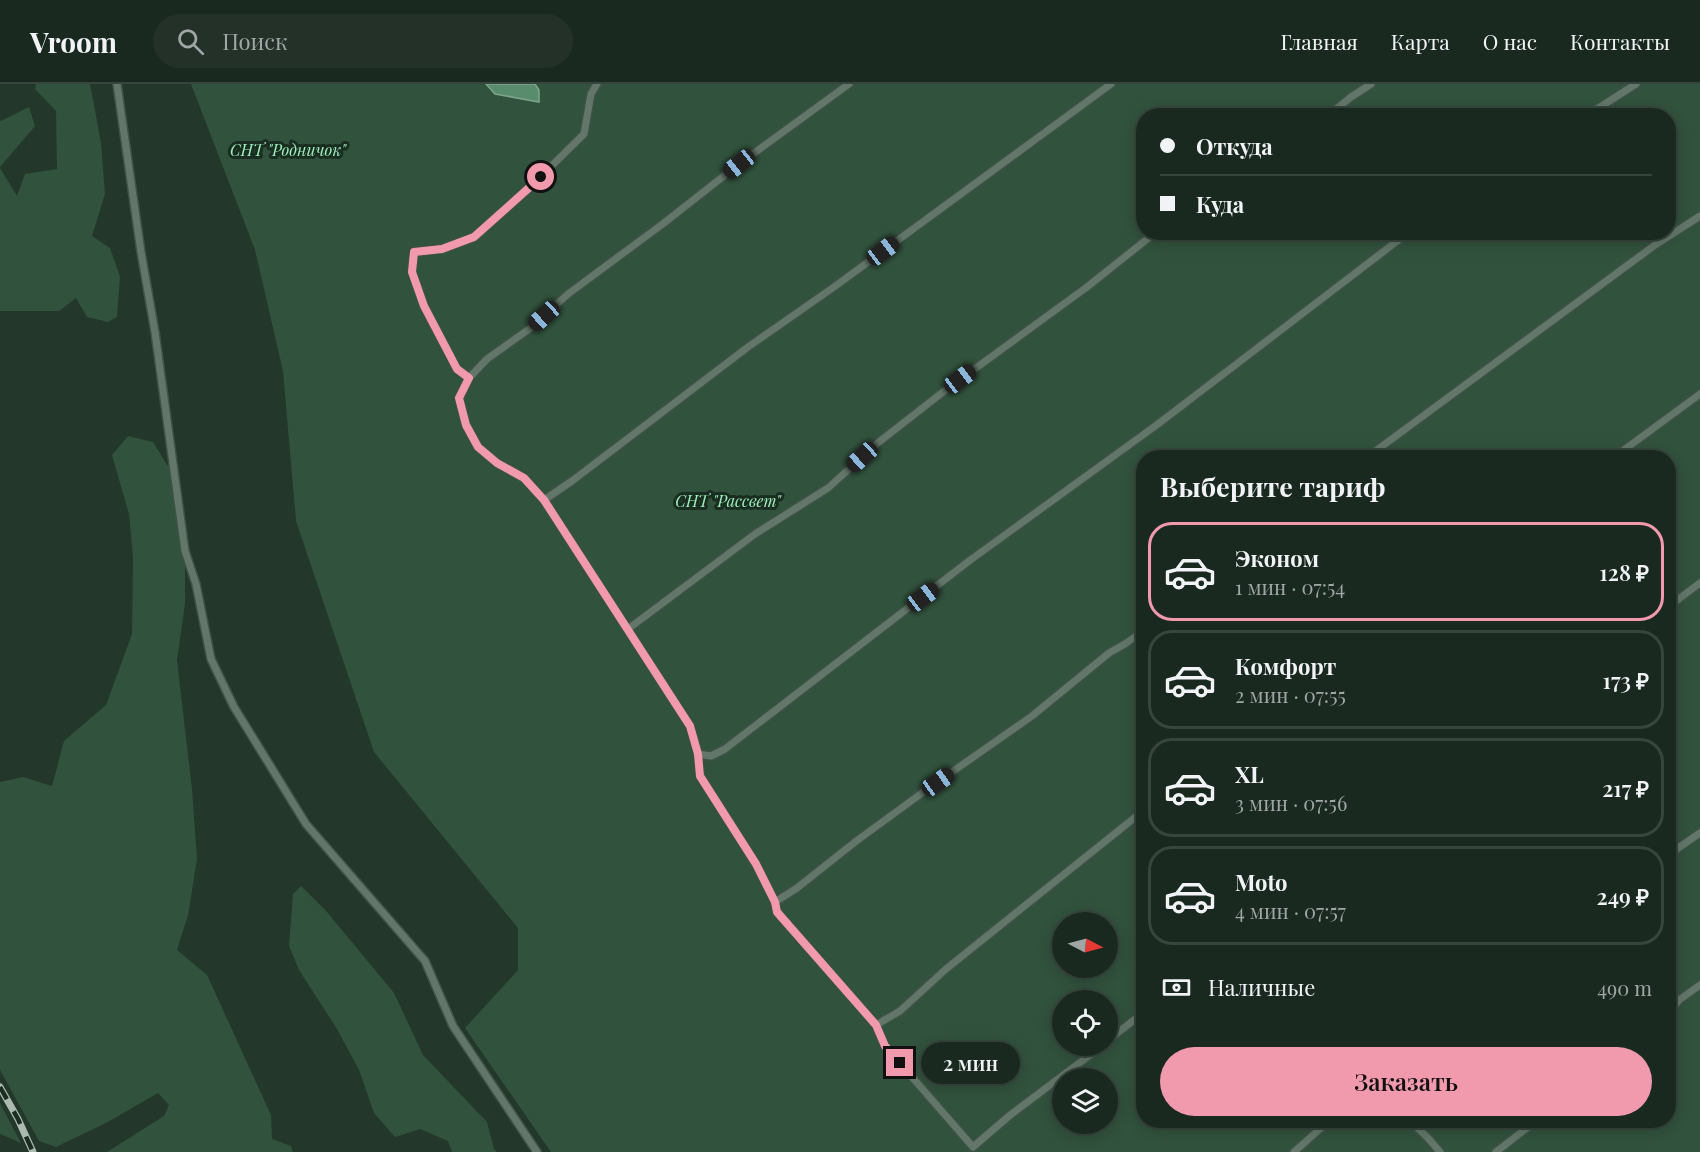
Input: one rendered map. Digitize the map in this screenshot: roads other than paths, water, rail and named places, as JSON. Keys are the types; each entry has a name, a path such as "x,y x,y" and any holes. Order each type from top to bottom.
{"lane":[{"path":"117,84 155,332 185,551 196,584 211,659 234,707 306,824 425,961 453,1026 537,1152"},
{"path":"469,378 457,369 424,306 412,272 414,252 442,249 474,237 526,191 584,134 591,94 597,84"},
{"path":"849,84 568,294 532,327 488,359 469,378 459,398 466,425 478,447 497,463 524,478 544,500 690,726 698,754 700,776 756,864 775,902 777,912 876,1025 885,1046 976,1150 1009,1116 1089,1056"},
{"path":"544,500 748,347 834,287 1111,84"},
{"path":"1338,108 1371,84"},
{"path":"1598,108 1636,84"},
{"path":"1676,231 1700,216"},
{"path":"628,629 755,534 828,488 879,442 934,399 1087,287 1146,240"},
{"path":"698,754 711,756 724,749 969,561 1158,424 1399,240"},
{"path":"1377,450 1663,240"},
{"path":"1624,450 1700,394"},
{"path":"1676,601 1700,583"},
{"path":"775,902 1032,716 1109,653 1136,636"},
{"path":"876,1025 900,1011 946,969 1136,817"},
{"path":"1676,850 1700,833"},
{"path":"1676,1004 1700,985"},
{"path":"1118,1032 1136,1018"},
{"path":"1294,1152 1321,1128"},
{"path":"1417,1128 1440,1152"},
{"path":"1496,1152 1528,1128"}],"railway":[{"path":"0,1087 33,1152"}],"park label":[{"name":"СНТ \"Родничок\"","path":"288,150"},
{"name":"СНТ \"Рассвет\"","path":"728,501"}]}
